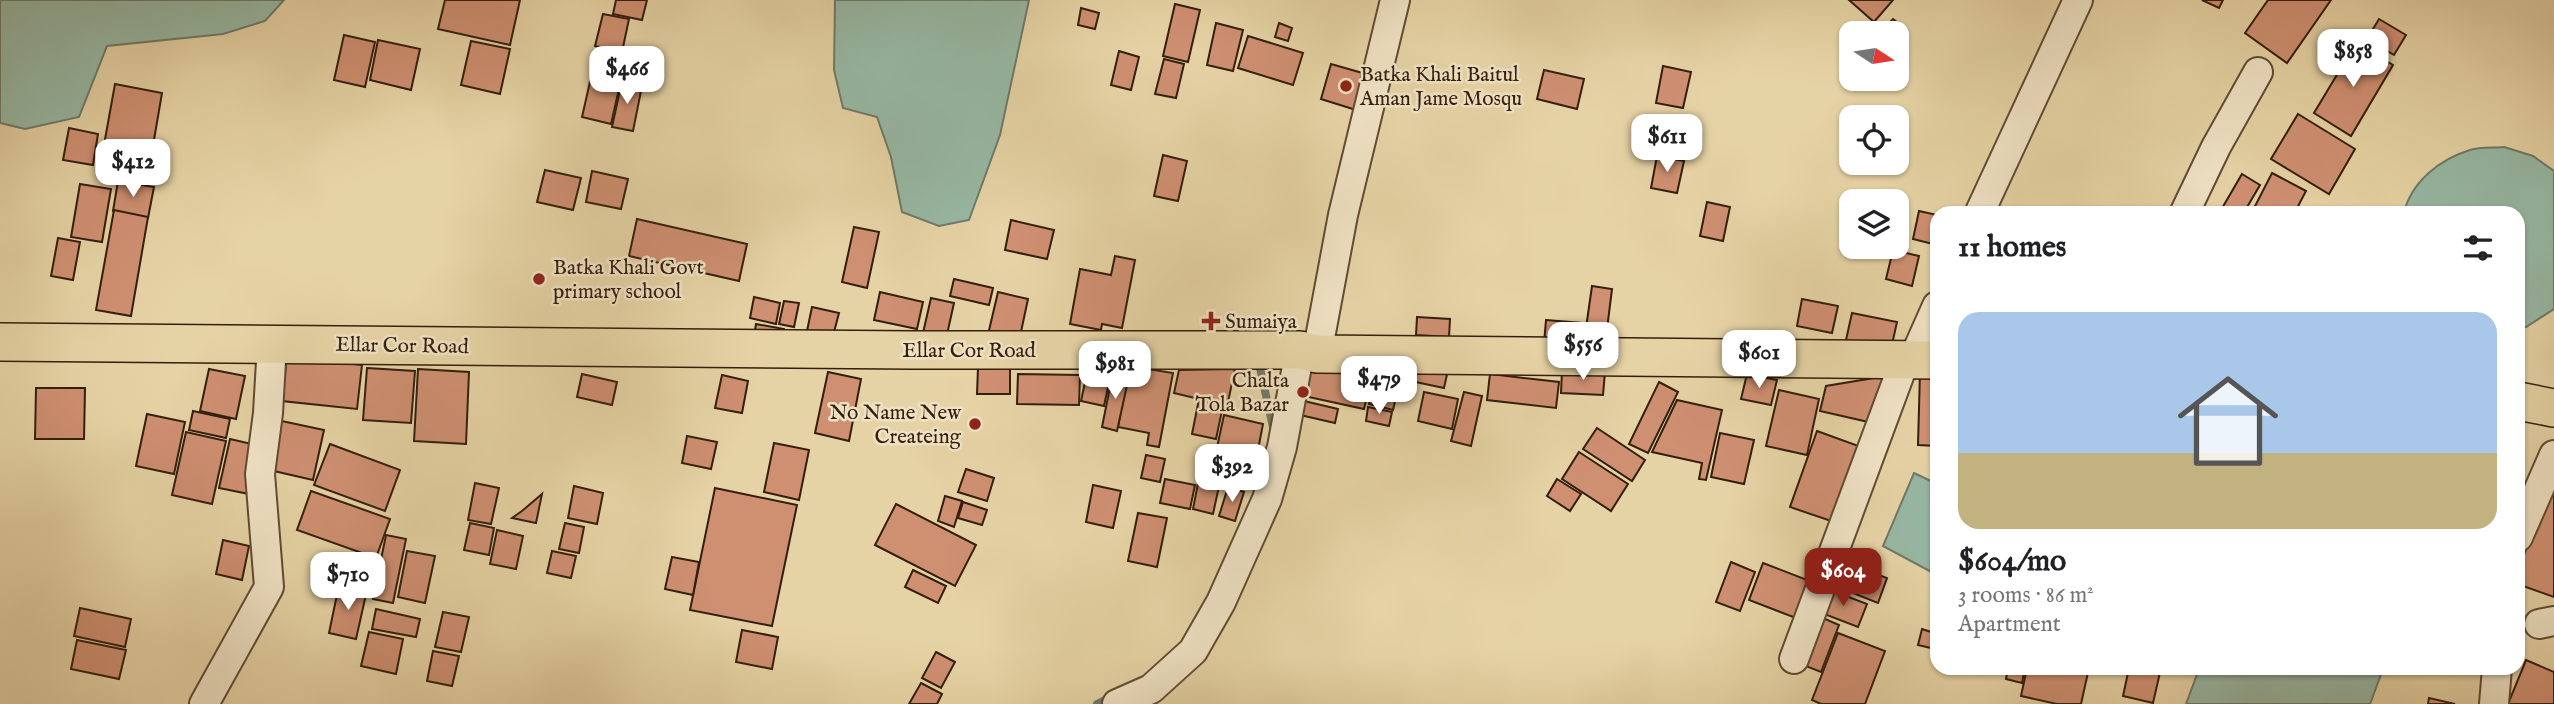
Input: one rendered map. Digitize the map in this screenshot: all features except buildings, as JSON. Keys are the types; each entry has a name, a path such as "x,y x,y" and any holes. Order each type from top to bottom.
{"main road":[{"name":"Ellar Cor Road","path":"0,342 1308,352 1918,360"},
{"path":"2525,402 2554,408"}],"street":[{"path":"1117,704 1151,689 1193,651 1221,602 1267,499 1308,352 1395,0"},
{"path":"1983,206 2078,0"},
{"path":"2188,206 2216,147 2258,72"},
{"path":"1794,659 1930,326"},
{"path":"204,704 269,587 260,474 268,413 272,344"},
{"path":"2525,521 2554,456"},
{"path":"2494,704 2496,675"}],"shaded area":[{"path":"0,0 284,0 265,21 223,34 107,46 79,117 25,129 0,123"},
{"path":"835,0 1029,0 1000,135 969,220 939,226 902,212 891,157 877,117 843,108 834,70"},
{"path":"2504,147 2533,156 2554,171 2554,309 2525,327 2525,206 2407,206 2413,191 2428,173 2448,159 2482,148"},
{"path":"1914,473 1930,481 1930,571 1883,546"},
{"path":"2196,675 2381,675 2370,704 2186,704"}],"waterway":[{"path":"1258,359 1274,432"},
{"path":"1097,704 1113,696"}],"place":[{"name":"Batka Khali Baitul Aman Jame Mosqu","path":"1346,86"},
{"name":"Batka Khali Govt primary school","path":"539,279"},
{"name":"Sumaiya","path":"1211,321"},
{"name":"Chalta Tola Bazar","path":"1303,392"},
{"name":"No Name New Createing","path":"975,424"}]}
